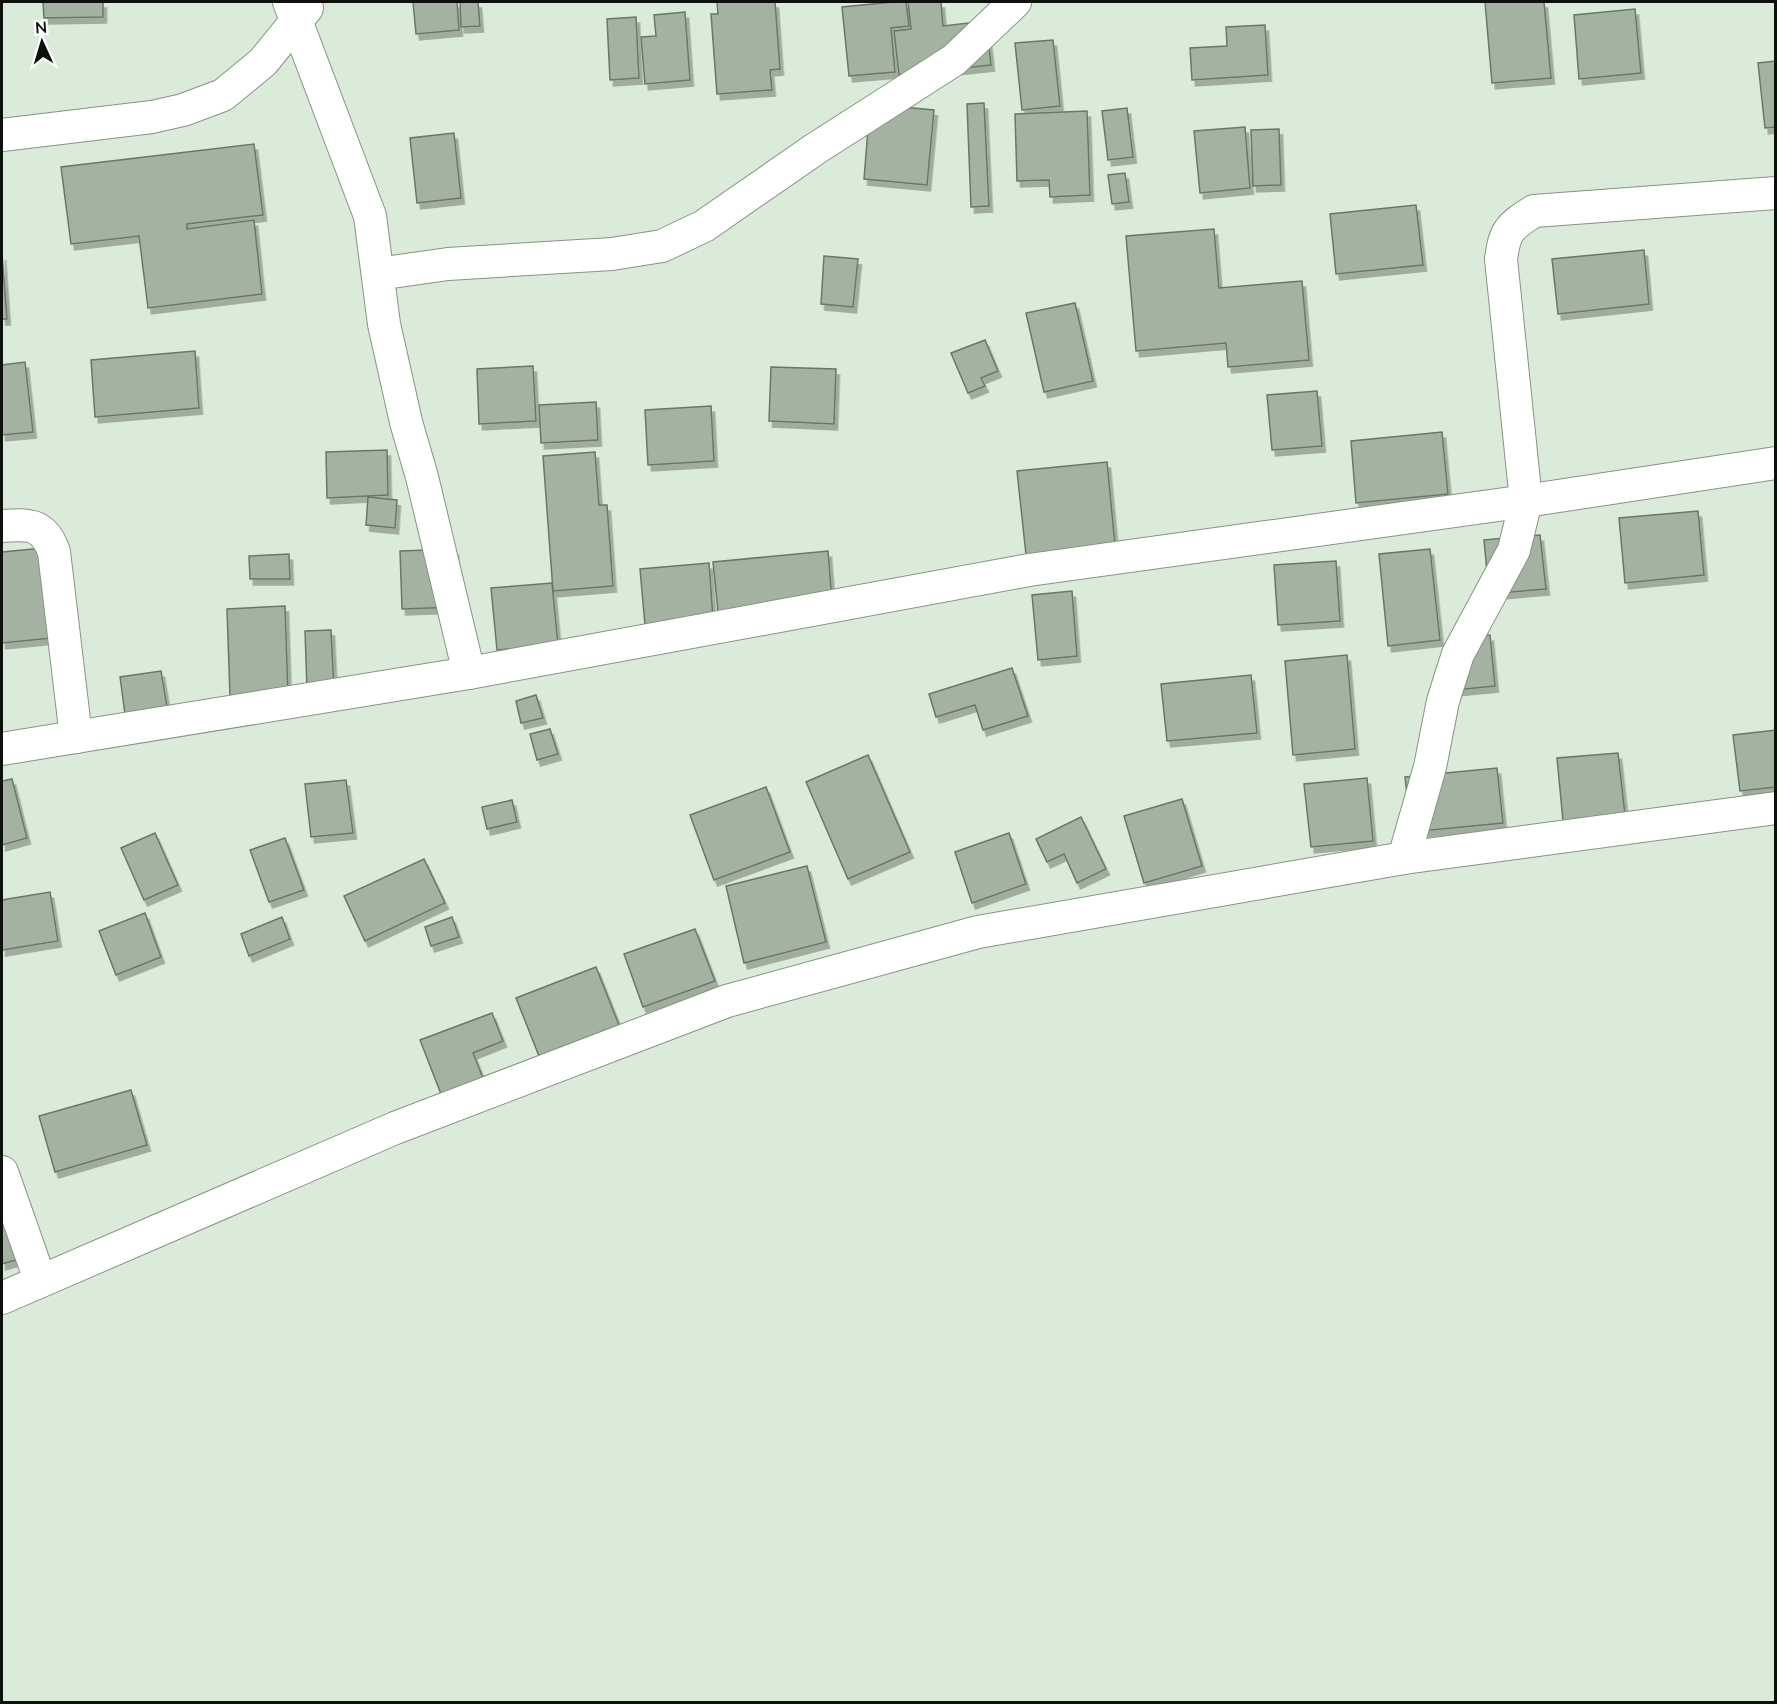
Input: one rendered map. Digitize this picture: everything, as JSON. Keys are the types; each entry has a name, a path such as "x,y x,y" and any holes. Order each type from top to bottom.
{"street":[{"path":"378,274 447,264 612,254 662,246 704,226 815,149 954,60 1015,2"},
{"path":"299,9 370,216 384,324 469,673"},
{"path":"2,135 152,117 183,110 223,94 262,62 299,9"},
{"path":"1404,858 1430,767 1443,701 1458,654 1514,550 1526,501 1501,259 1504,238 1516,222 1534,211 1776,193"},
{"path":"2,749 469,673 1029,570 1526,501 1776,462"},
{"path":"2,526 32,526 43,531 49,538 54,552 76,737"},
{"path":"2,1298 395,1128 727,1001 978,932 1404,858 1776,808"},
{"path":"2,1172 40,1280"}],"building":[{"path":"43,2 103,2 103,17 44,18"},
{"path":"413,2 457,2 459,30 416,34"},
{"path":"460,2 478,2 480,26 461,27"},
{"path":"717,2 775,2 780,69 770,70 772,90 717,94 711,14 718,14"},
{"path":"906,2 909,26 891,28 895,72 849,76 842,7"},
{"path":"908,2 941,2 943,26 986,21 991,65 899,75 894,31 911,29"},
{"path":"1485,2 1544,2 1551,78 1492,83"},
{"path":"1635,9 1641,73 1579,79 1574,15"},
{"path":"685,12 690,80 645,84 641,37 656,36 654,15"},
{"path":"636,17 639,78 610,80 607,19"},
{"path":"1265,25 1268,75 1192,80 1190,48 1227,46 1226,27"},
{"path":"1053,40 1060,106 1022,110 1015,43"},
{"path":"1776,61 1776,127 1765,128 1758,63"},
{"path":"984,103 989,206 971,207 967,104"},
{"path":"870,104 934,110 927,185 864,179"},
{"path":"1127,108 1133,157 1108,160 1102,111"},
{"path":"1087,111 1090,195 1050,197 1049,180 1017,181 1015,114"},
{"path":"1245,127 1250,188 1200,193 1194,131"},
{"path":"1279,129 1281,185 1253,186 1251,130"},
{"path":"454,133 461,198 417,203 410,138"},
{"path":"254,144 263,215 187,224 187,229 254,220 262,294 148,308 139,236 71,244 61,167"},
{"path":"1125,173 1129,202 1112,204 1108,175"},
{"path":"1416,205 1423,265 1336,274 1330,214"},
{"path":"1214,229 1219,288 1302,281 1309,360 1228,367 1226,343 1136,351 1126,236"},
{"path":"1644,250 1649,304 1558,314 1552,259"},
{"path":"2,254 7,319 2,319"},
{"path":"824,256 858,259 853,307 821,304"},
{"path":"1075,303 1093,381 1044,392 1026,313"},
{"path":"985,340 998,371 981,378 985,386 968,393 951,353"},
{"path":"195,351 199,408 95,417 91,360"},
{"path":"25,362 33,432 2,435 2,365"},
{"path":"533,366 536,421 479,424 477,369"},
{"path":"771,367 836,369 834,424 769,421"},
{"path":"1317,391 1322,446 1272,450 1267,395"},
{"path":"596,402 598,440 541,443 539,405"},
{"path":"711,406 714,461 648,465 645,410"},
{"path":"1442,432 1448,494 1356,503 1351,441"},
{"path":"387,450 388,495 327,498 326,452"},
{"path":"595,452 599,505 607,505 613,586 553,591 543,456"},
{"path":"1107,462 1116,555 1027,564 1017,471"},
{"path":"368,497 397,500 395,528 366,525"},
{"path":"1698,511 1704,575 1625,583 1619,518"},
{"path":"1540,535 1546,589 1489,594 1484,540"},
{"path":"54,547 62,637 2,643 2,552"},
{"path":"455,549 458,607 402,609 400,551"},
{"path":"1430,549 1440,640 1388,646 1379,554"},
{"path":"828,551 832,601 718,611 713,562"},
{"path":"289,554 290,579 250,579 249,556"},
{"path":"1336,561 1340,621 1278,625 1274,565"},
{"path":"709,563 713,619 645,625 640,569"},
{"path":"552,583 558,645 497,650 491,588"},
{"path":"1072,591 1077,656 1038,660 1032,595"},
{"path":"285,606 288,695 230,697 227,609"},
{"path":"331,630 334,689 307,690 305,631"},
{"path":"1490,635 1495,686 1455,690 1450,640"},
{"path":"1347,655 1355,749 1293,755 1285,661"},
{"path":"1012,668 1028,716 983,730 975,705 936,717 929,694"},
{"path":"161,671 167,707 125,714 120,677"},
{"path":"1251,675 1257,733 1167,741 1161,684"},
{"path":"536,695 543,718 521,723 516,701"},
{"path":"550,729 558,754 537,760 530,734"},
{"path":"1776,730 1776,787 1740,791 1733,735"},
{"path":"1618,753 1625,815 1563,821 1557,758"},
{"path":"868,755 910,852 848,879 806,782"},
{"path":"1497,768 1503,823 1411,832 1405,777"},
{"path":"1367,778 1373,841 1311,847 1304,784"},
{"path":"12,779 27,838 2,845 2,781"},
{"path":"346,780 353,833 311,837 305,784"},
{"path":"766,787 790,852 714,880 690,815"},
{"path":"1182,799 1202,866 1144,883 1124,816"},
{"path":"512,800 517,822 487,829 482,807"},
{"path":"1081,817 1106,869 1077,883 1064,854 1047,862 1036,839"},
{"path":"155,833 178,885 144,900 121,848"},
{"path":"1009,833 1026,884 972,903 955,852"},
{"path":"285,838 304,890 269,902 250,850"},
{"path":"424,859 445,903 365,941 344,896"},
{"path":"807,866 826,942 744,963 726,886"},
{"path":"50,892 58,941 2,950 2,900"},
{"path":"145,913 161,957 116,975 99,931"},
{"path":"282,917 290,939 249,956 241,934"},
{"path":"452,917 459,937 431,946 425,927"},
{"path":"695,929 715,981 643,1007 624,954"},
{"path":"596,967 619,1025 539,1056 516,998"},
{"path":"492,1013 503,1041 473,1053 483,1078 441,1094 420,1040"},
{"path":"131,1090 147,1145 55,1172 39,1116"},
{"path":"2,1197 30,1256 2,1264"}]}
